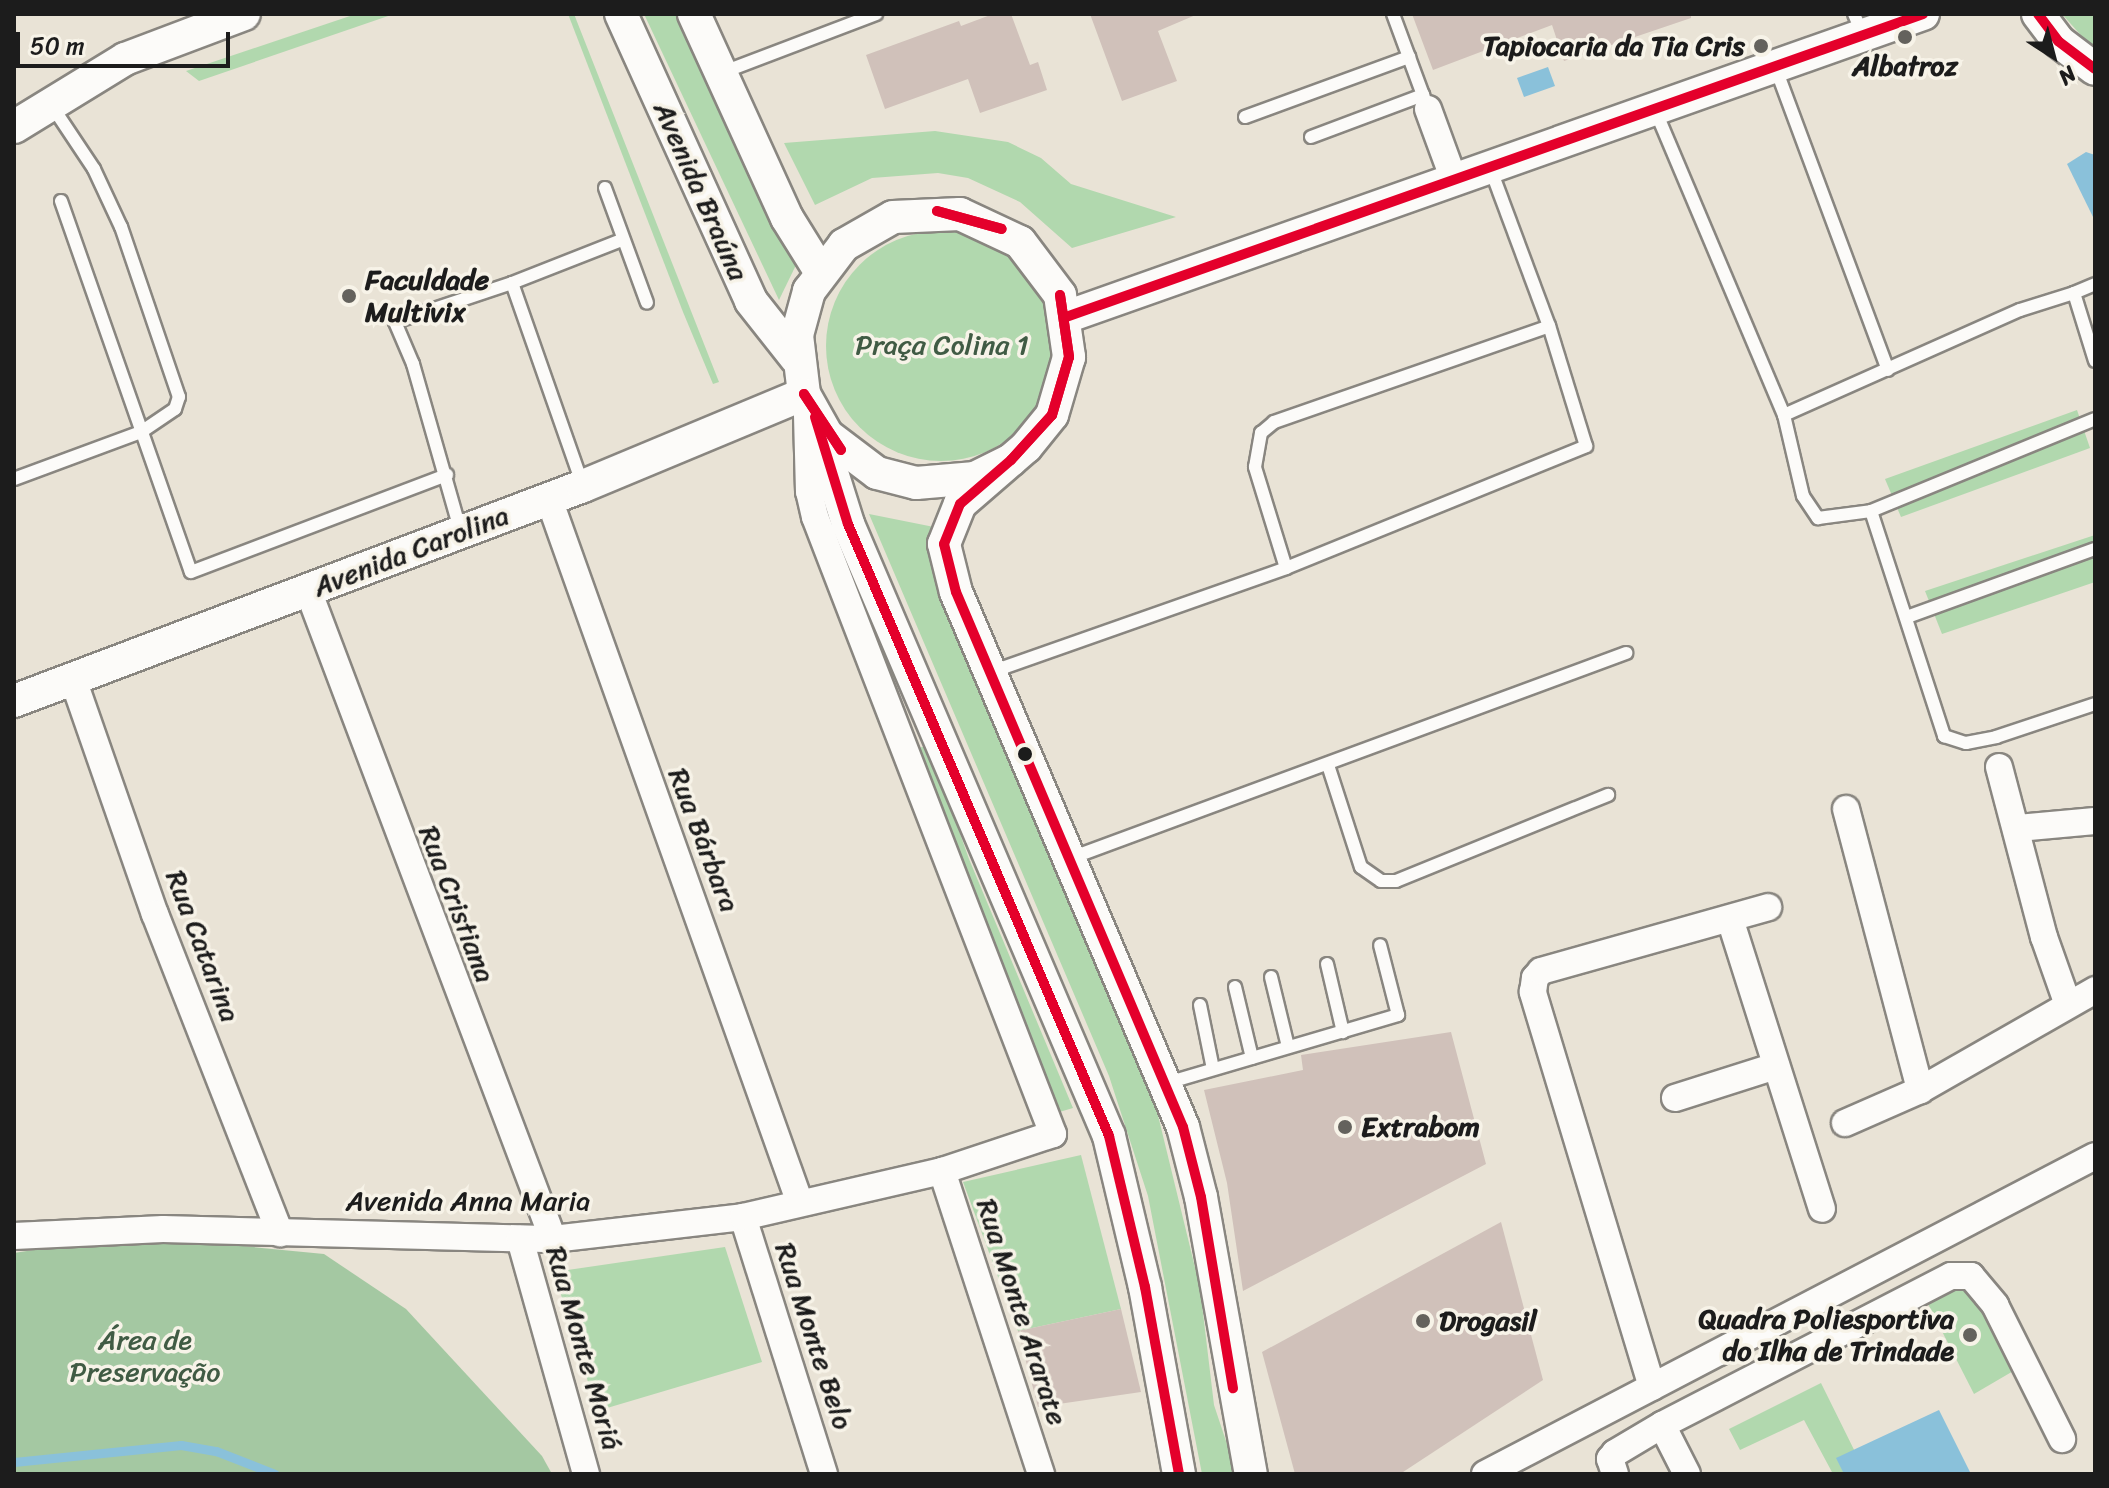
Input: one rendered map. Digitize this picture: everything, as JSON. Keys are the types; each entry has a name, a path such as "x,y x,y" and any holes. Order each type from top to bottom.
{"street":[{"path":"14,127 49,102 125,59 244,14"},
{"name":"Avenida Braúna","path":"621,14 751,301 796,358"},
{"path":"694,14 718,74 787,218 820,271"},
{"path":"1066,317 1775,66 1859,24 1923,14"},
{"path":"2038,14 2058,41 2095,69"},
{"path":"1426,102 1454,180"},
{"path":"1179,1474 1145,1287 1109,1136 848,524 796,358 801,313 820,271 844,245 893,217 960,214 1002,229 1036,257 1066,317 1069,357 1060,397 1040,432 960,504 944,544 956,592 1167,1083 1201,1197 1251,1474"},
{"path":"809,404 841,450 897,480 956,482 1011,460"},
{"name":"Avenida Carolina","path":"14,701 809,404"},
{"name":"Avenida Anna Maria","path":"14,1236 163,1229 553,1239 743,1217 942,1171 1053,1134 815,517 809,492 809,404"},
{"name":"Rua Bárbara","path":"549,499 800,1203"},
{"name":"Rua Cristiana","path":"308,590 389,815 553,1239"},
{"name":"Rua Catarina","path":"73,679 155,914 280,1233"},
{"path":"1999,767 2018,828 2044,937 2067,1002"},
{"path":"1846,809 1920,1090"},
{"path":"2018,828 2095,821"},
{"path":"1652,1387 1533,992 1535,978 1541,971 1768,907"},
{"path":"1730,919 1822,1209"},
{"path":"1845,1123 1920,1090 2067,1002 2095,990"},
{"path":"1675,1098 1776,1066"},
{"path":"1485,1474 2095,1156"},
{"name":"Rua Monte Ararate","path":"942,1171 1041,1474"},
{"name":"Rua Monte Belo","path":"743,1217 824,1474"},
{"name":"Rua Monte Moriá","path":"520,1239 586,1474"},
{"path":"1615,1474 1610,1459 1615,1453 1662,1425 1951,1276 1971,1276 1995,1305 2062,1439"},
{"path":"1662,1425 1687,1474"}],"lane":[{"path":"718,74 876,14"},
{"path":"1311,137 1426,102 1393,14"},
{"path":"1245,117 1409,57"},
{"path":"1775,66 1888,370"},
{"path":"14,479 141,432 175,409 176,382 105,190 49,102"},
{"path":"1654,109 1784,415 1803,496 1818,518 1871,511 2095,419"},
{"path":"991,672 1286,568 1586,446 1549,326 1490,167"},
{"path":"605,188 647,303"},
{"path":"61,201 191,572 447,475"},
{"path":"461,532 447,475 395,322 512,283 622,240"},
{"path":"512,283 583,486"},
{"path":"1784,415 2020,310 2095,284"},
{"path":"2074,293 2095,361"},
{"path":"1286,568 1255,467 1261,433 1274,422 1549,326"},
{"path":"1871,511 1944,736 1966,743 1996,737 2095,704"},
{"path":"1907,617 2095,549"},
{"path":"1071,858 1626,653"},
{"path":"1328,765 1361,867 1381,881 1396,881 1608,795"},
{"path":"1167,1083 1398,1015 1380,945"},
{"path":"1327,964 1343,1032"},
{"path":"1271,977 1288,1047"},
{"path":"1235,987 1252,1058"},
{"path":"1200,1005 1213,1069"}],"green space":[{"path":"356,14 394,14 199,81 186,71"},
{"path":"568,14 574,14 719,382 713,384 683,312"},
{"path":"644,14 683,14 796,265 779,300"},
{"path":"2062,14 2095,14 2095,46 2086,41"},
{"path":"935,131 1008,142 1041,158 1071,184 1176,217 1072,248 1020,202 968,178 938,173 872,178 815,205 784,143"},
{"name":"Praça Colina 1","path":"941,231 963,233 985,240 1005,250 1022,265 1037,282 1047,302 1054,324 1054,368 1047,390 1037,410 1022,427 1005,442 985,452 963,459 941,461 919,459 897,452 877,442 860,427 845,410 835,390 828,368 826,346 828,324 835,302 845,282 860,265 877,250 897,240 919,233"},
{"path":"2077,410 2090,448 1901,517 1885,479"},
{"path":"869,514 934,527 935,582 1155,1103 1200,1288 1214,1405 1237,1474 1202,1474 1148,1196 1109,1076"},
{"path":"2095,535 2095,582 1942,634 1925,591"},
{"path":"929,746 969,859 1073,1108 1056,1113 916,748"},
{"path":"1081,1155 1121,1309 1018,1331 963,1182"},
{"name":"Área de Preservação","path":"130,1235 324,1254 406,1309 542,1456 552,1474 14,1474 14,1253"},
{"path":"725,1247 762,1362 597,1411 554,1272"},
{"name":"Quadra Poliesportiva do Ilha de Trindade","path":"1966,1280 2015,1370 1974,1394 1926,1300"},
{"path":"1821,1383 1866,1474 1833,1474 1804,1420 1740,1450 1729,1429"}],"water":[{"path":"1548,67 1555,86 1524,97 1517,78"},
{"path":"2086,152 2095,155 2094,219 2067,164"},
{"path":"1939,1410 1971,1474 1844,1474 1836,1458"}],"building":[{"path":"993,14 1011,14 1030,65 1038,62 1047,90 980,113 968,79 885,109 866,55 959,21 961,26"},
{"path":"1090,14 1198,14 1158,31 1177,81 1122,101"},
{"path":"1412,14 1691,14 1691,18 1564,61 1552,25 1433,70"},
{"name":"Extrabom","path":"1451,1032 1486,1164 1243,1291 1227,1183 1204,1090 1303,1070 1301,1055"},
{"name":"Drogasil","path":"1501,1222 1543,1380 1400,1474 1295,1474 1262,1352"},
{"path":"1121,1309 1141,1392 1038,1407 1018,1331"}],"waterway":[{"path":"14,1462 181,1445 216,1451 275,1474"}],"transit line":[{"path":"1066,317 1923,14"},
{"path":"2038,14 2058,41 2095,69"},
{"path":"937,211 1002,229"},
{"path":"937,211 1002,229"},
{"path":"1060,295 1069,357"},
{"path":"1060,295 1069,357"},
{"path":"1052,415 1069,357"},
{"path":"1052,415 1069,357"},
{"path":"804,394 841,450"},
{"path":"804,394 841,450"},
{"path":"1011,460 1052,415"},
{"path":"1011,460 1052,415"},
{"path":"815,417 848,524 1109,1136 1145,1287 1179,1474"},
{"path":"1011,460 960,504 944,544 956,592 1183,1127 1201,1197 1233,1388"}],"place":[{"name":"Albatroz","path":"1905,37"},
{"name":"Tapiocaria da Tia Cris","path":"1761,46"},
{"name":"Faculdade Multivix","path":"349,296"},
{"name":"Extrabom","path":"1345,1127"},
{"name":"Drogasil","path":"1423,1321"},
{"name":"Quadra Poliesportiva do Ilha de Trindade","path":"1970,1335"}]}
